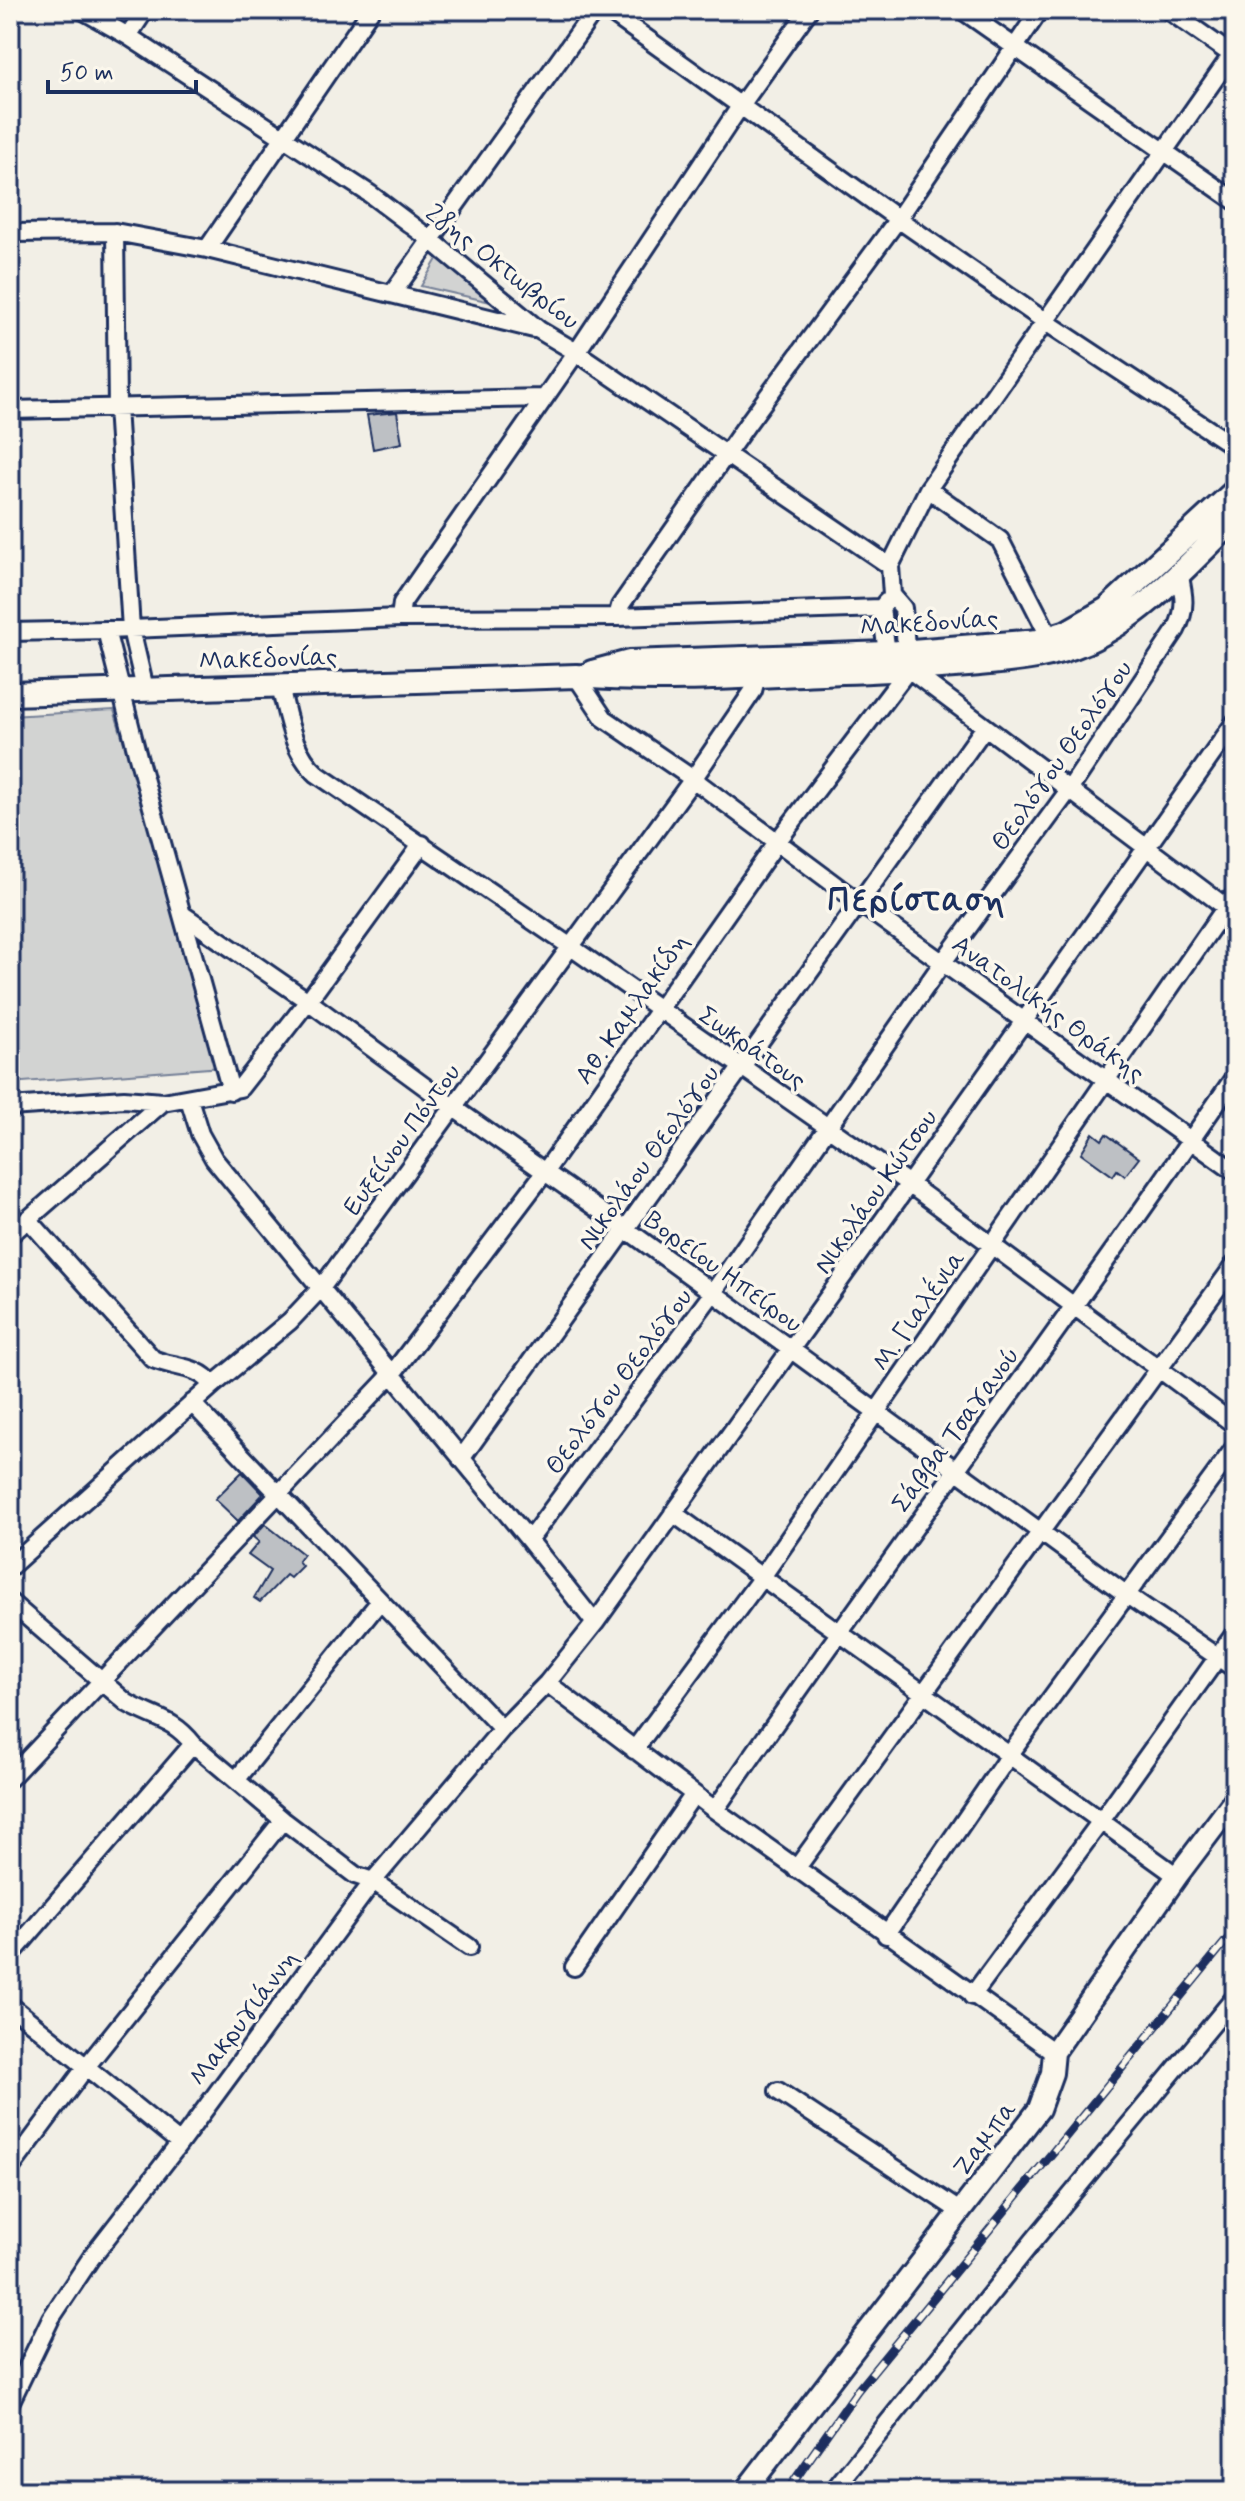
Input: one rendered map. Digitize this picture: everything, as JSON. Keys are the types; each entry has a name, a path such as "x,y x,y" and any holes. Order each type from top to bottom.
{"main road":[{"name":"Μακεδονίας","path":"10,694 576,676 630,680 757,676 1038,641 1067,632 1107,609 1235,491"},
{"name":"Μακεδονίας","path":"576,676 629,662 900,658 1017,661 1045,657 1114,626 1145,604 1235,519"}],"street":[{"name":"28ης Οκτωβρίου","path":"82,10 128,36 370,194 431,240 539,330 890,566"},
{"path":"128,36 145,10"},
{"path":"207,249 371,10"},
{"path":"392,294 595,10"},
{"path":"607,10 1046,322 1235,447"},
{"path":"400,618 402,603 809,10"},
{"path":"962,10 1235,201"},
{"path":"617,617 620,606 898,219 1040,10"},
{"path":"886,602 890,566 928,489 1234,54 1168,10"},
{"path":"115,232 117,407 137,753 231,1091"},
{"path":"10,233 115,232 207,249 539,330"},
{"path":"10,410 544,398"},
{"path":"928,489 1000,540 1044,626"},
{"name":"Θεολόγου Θεολόγου","path":"529,1540 712,1294 943,962 1069,790 1176,630 1185,603 1179,572"},
{"path":"10,632 400,618 617,617 886,602 903,608 900,658 1069,790 1147,848 1232,905"},
{"path":"106,630 134,690"},
{"name":"Αθ. Καμλακίδη","path":"10,1778 392,1374 544,1173 777,842 900,658"},
{"name":"Ανατολικής Θράκης","path":"576,676 604,718 693,779 858,902 1235,1172"},
{"name":"Ευξείνου Πόντου","path":"11,1563 290,1321 322,1287 693,779 753,691 757,676"},
{"name":"Σωκράτους","path":"280,686 292,734 307,766 909,1184 1235,1425"},
{"name":"Νικολάου Κώτσου","path":"547,1683 595,1623 1235,722"},
{"name":"Νικολάου Θεολόγου","path":"461,1459 985,727"},
{"path":"10,1107 124,1099 163,1102 240,1088 308,1001 422,844"},
{"name":"Μ. Γιαλένια","path":"634,1750 762,1577 1107,1079 1232,905"},
{"name":"Βορείου Ηπείρου","path":"182,914 626,1229 1127,1595 1235,1669"},
{"name":"Σάββα Τσαγανού","path":"715,1810 837,1633 1074,1306 1235,1076"},
{"path":"189,1099 200,1134 214,1159 595,1623"},
{"path":"10,1235 163,1102"},
{"path":"28,1219 153,1359 197,1370 213,1385"},
{"path":"796,1869 1235,1264"},
{"path":"192,1403 502,1729"},
{"path":"886,1935 1010,1754 1235,1447"},
{"path":"673,1513 1177,1876"},
{"path":"237,1779 380,1601"},
{"path":"10,1602 127,1703 182,1729 193,1744 283,1820 355,1875 373,1881 469,1947"},
{"path":"972,1996 1235,1633"},
{"path":"547,1683 886,1935 1054,2052"},
{"name":"Μακρυγιάννη","path":"10,2403 32,2355 71,2286 373,1881 502,1729 547,1683"},
{"path":"10,1956 193,1744"},
{"path":"574,1967 694,1794"},
{"name":"Ζαμπα","path":"745,2491 1039,2109 1052,2073 1054,2052 1235,1799"},
{"path":"10,2169 86,2067 283,1820"},
{"path":"833,2491 1033,2241 1235,1997"},
{"path":"10,2005 180,2143"},
{"path":"778,2091 961,2212"}],"shaded area":[{"path":"440,254 508,306 421,286"},
{"path":"114,710 222,1067 10,1083 10,716"}],"building":[{"path":"397,412 402,443 373,449 367,415"},
{"path":"1093,1133 1102,1140 1106,1134 1139,1158 1125,1176 1117,1170 1113,1176 1081,1153"},
{"path":"242,1472 263,1494 238,1521 215,1499"},
{"path":"265,1524 303,1554 298,1561 302,1566 290,1578 286,1575 260,1602 254,1598 270,1571 248,1555 259,1542 253,1537"}],"railway":[{"path":"787,2491 857,2391 1235,1930"}],"district":[{"name":"Περίσταση","path":"917,899"}]}
